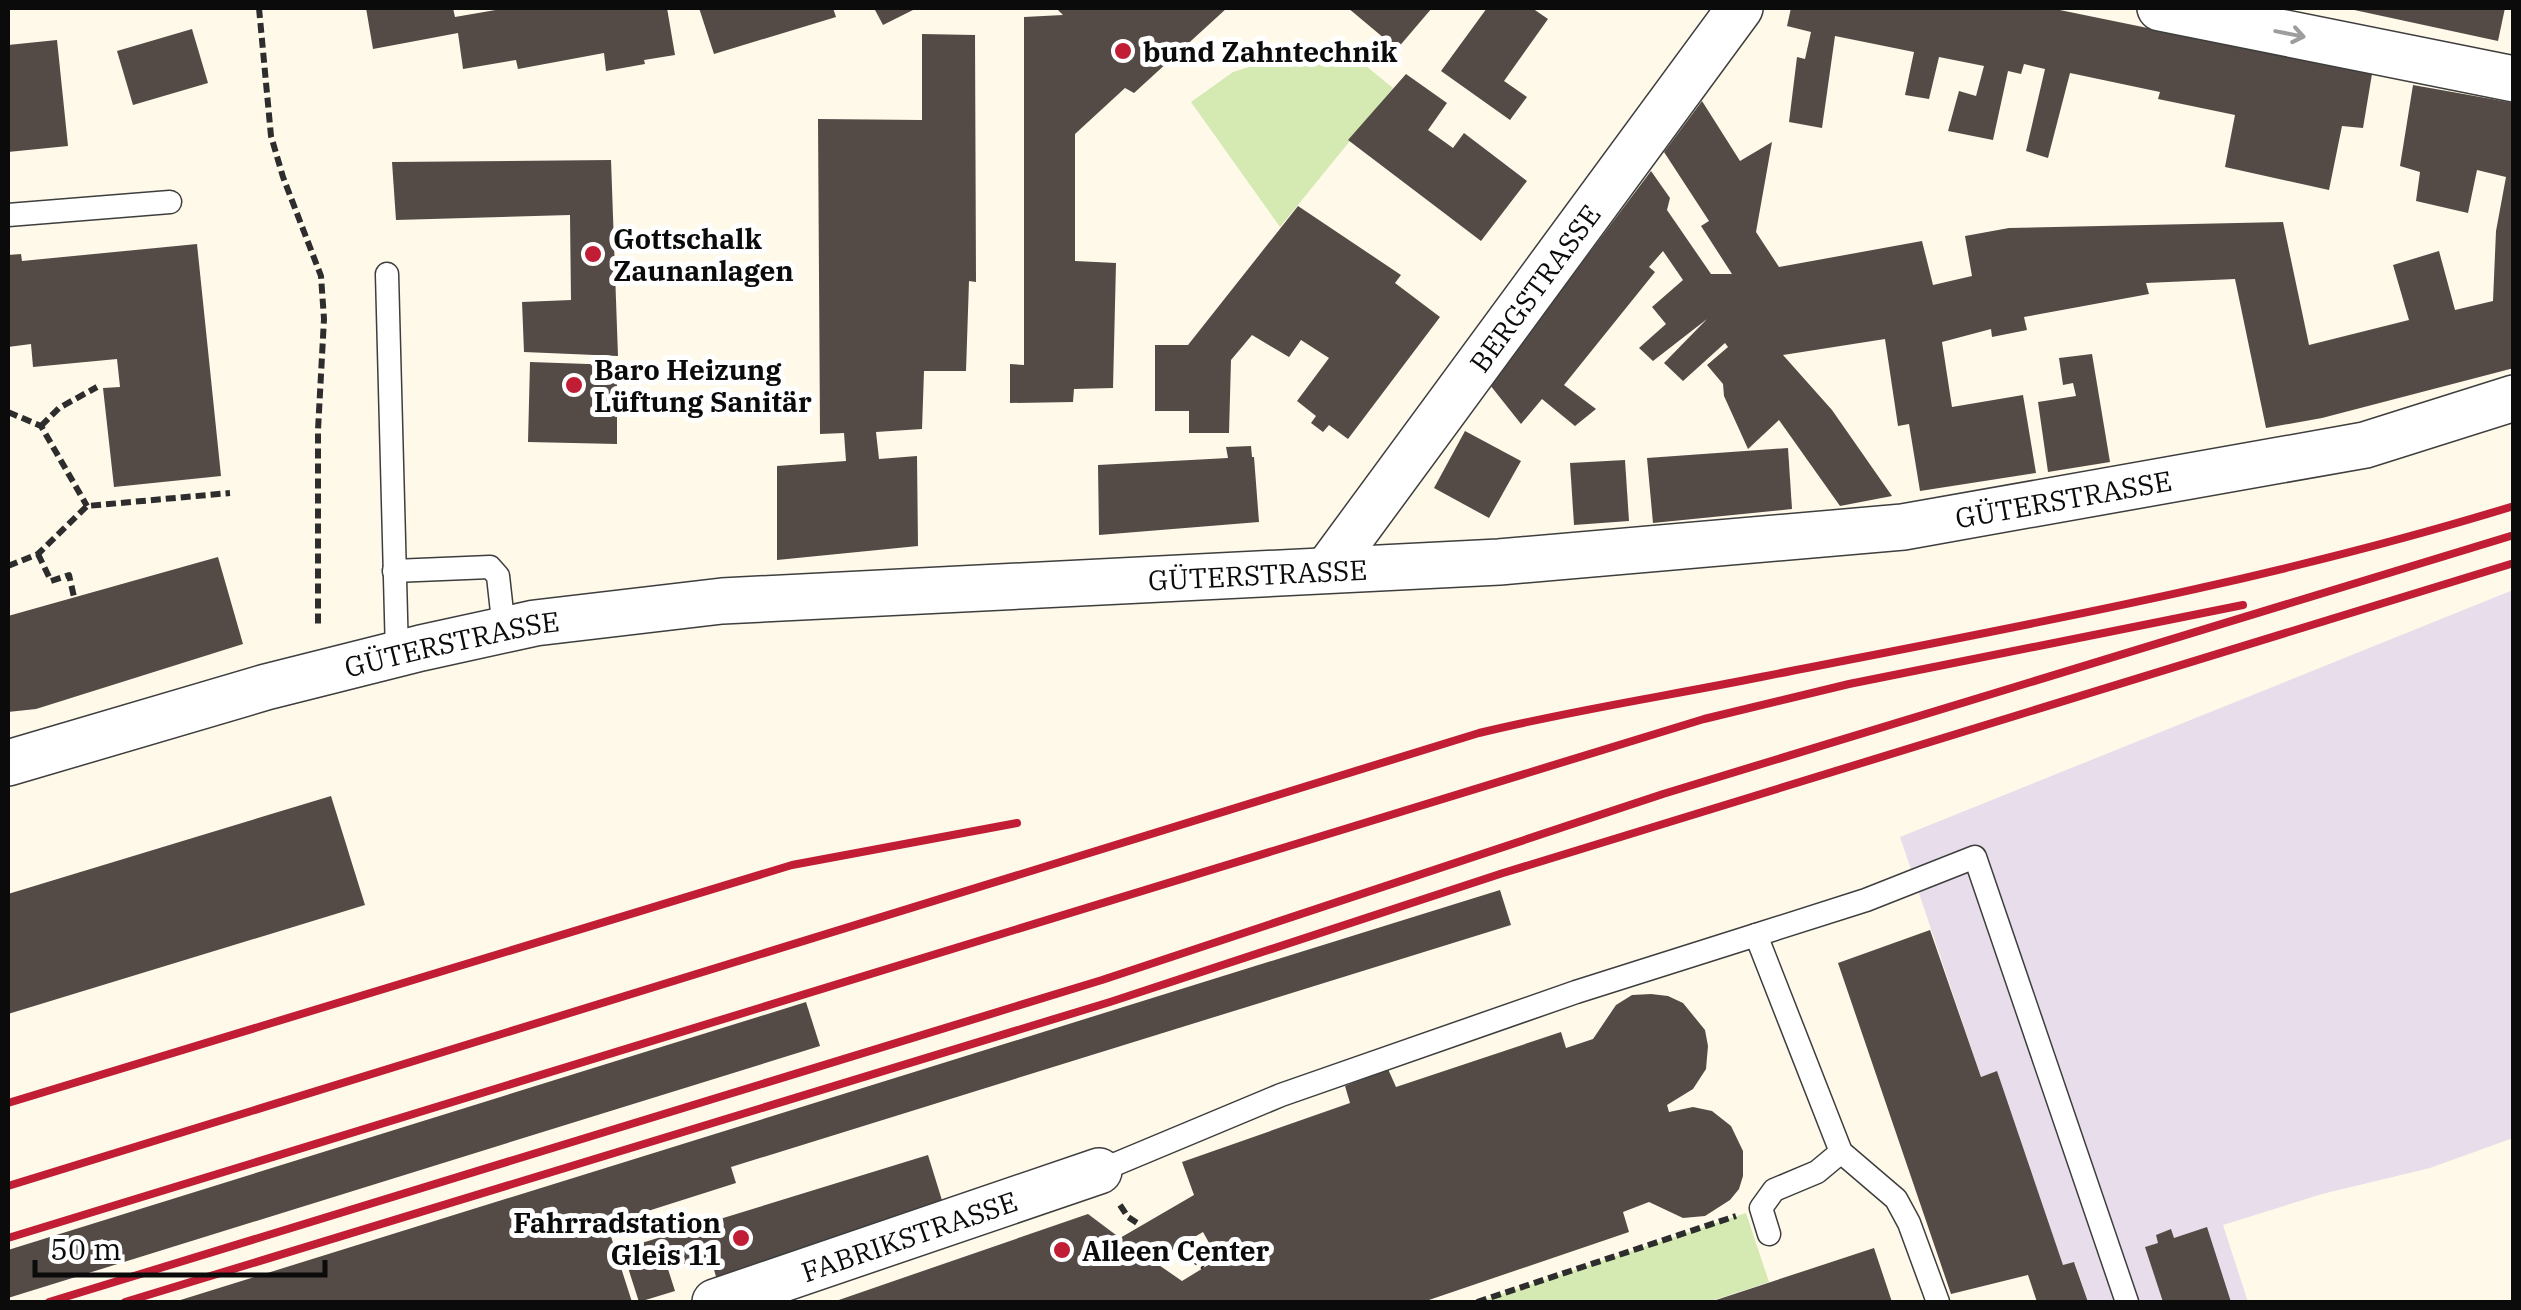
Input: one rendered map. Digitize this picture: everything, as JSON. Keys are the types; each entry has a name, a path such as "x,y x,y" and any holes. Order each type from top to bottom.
{"street":[{"name":"BERGSTRASSE","path":"1328,570 1740,8"},
{"path":"2160,8 2514,79"},
{"name":"GÜTERSTRASSE","path":"8,763 266,687 504,630 722,601 1517,561 1909,526 2365,446 2514,398"},
{"name":"FABRIKSTRASSE","path":"717,1302 1098,1170"}],"lane":[{"path":"8,215 170,202"},
{"path":"387,274 396,654"},
{"path":"394,571 490,567 498,576 504,630"},
{"path":"1098,1170 1281,1095 1576,992 1866,900 1975,857 2127,1302"},
{"path":"1756,934 1842,1152 1896,1199 1938,1302"},
{"path":"1769,1234 1762,1208 1774,1190 1817,1172 1842,1152"}],"path":[{"path":"259,8 271,136 321,276 324,318 318,430 318,627"},
{"path":"41,426 58,408 97,387"},
{"path":"8,412 41,426 87,506"},
{"path":"8,566 38,554 87,506 230,493"},
{"path":"38,554 51,580 69,576 74,597"},
{"path":"1477,1302 1762,1208"},
{"path":"1177,1249 1204,1267"}],"shaded area":[{"path":"2513,590 2513,1138 2430,1168 2322,1194 2223,1225 2248,1302 2088,1302 2075,1263 2063,1265 1997,1072 1981,1077 1900,837"}],"green space":[{"path":"1334,40 1393,88 1280,227 1191,102 1233,72"},
{"path":"1746,1213 1769,1282 1708,1302 1477,1302"}],"building":[{"path":"366,8 453,8 455,17 507,8 667,8 675,55 606,71 604,53 518,69 516,60 463,69 458,33 373,49"},
{"path":"699,8 833,8 836,17 714,54"},
{"path":"874,8 917,8 883,25"},
{"path":"1060,8 1227,8 1134,93 1125,88 1075,134 1075,261 1116,263 1113,388 1074,389 1073,402 1010,403 1010,364 1024,365 1024,17 1063,15"},
{"path":"1348,8 1432,8 1397,49"},
{"path":"1487,8 1532,8 1548,19 1504,81 1527,97 1510,120 1441,71"},
{"path":"1791,8 2050,8 2372,74 2363,128 2342,126 2329,190 2225,167 2235,115 2158,99 2160,92 2070,73 2048,158 2026,151 2045,69 2024,64 2021,74 2008,71 1993,140 1948,131 1959,91 1976,96 1984,66 1939,57 1929,99 1905,95 1914,52 1835,36 1822,128 1789,122 1797,57 1805,59 1811,32 1787,26"},
{"path":"2345,8 2505,8 2498,41"},
{"path":"192,29 208,83 133,105 117,51"},
{"path":"922,34 975,35 976,282 969,281 966,371 924,371 922,429 876,432 879,459 917,456 918,546 777,560 777,466 846,461 844,433 820,434 818,119 922,120"},
{"path":"57,40 68,146 8,152 8,45"},
{"path":"1406,74 1447,103 1428,130 1453,148 1464,133 1527,181 1481,241 1348,140"},
{"path":"2413,85 2514,103 2514,368 2322,418 2266,428 2235,279 2146,283 2149,294 2024,317 2027,330 1992,337 1991,329 1942,342 1952,407 2023,395 2036,473 1920,491 1909,424 1898,426 1885,339 1783,355 1832,410 1892,496 1840,506 1779,420 1748,449 1724,396 1723,384 1707,365 1728,347 1725,343 1683,381 1664,363 1707,319 1653,361 1639,348 1666,324 1652,307 1683,280 1663,251 1649,267 1655,272 1564,385 1596,409 1575,426 1542,399 1521,424 1490,385 1651,171 1670,198 1667,210 1711,274 1732,274 1701,226 1709,221 1664,152 1702,101 1740,161 1772,142 1756,232 1779,267 1922,241 1933,285 1972,276 1965,236 2009,228 2283,222 2309,345 2409,320 2393,265 2439,251 2455,310 2493,301 2496,231 2506,177 2477,170 2468,213 2416,201 2420,172 2400,166"},
{"name":"Gottschalk Zaunanlagen","path":"611,160 618,356 524,352 522,302 571,300 570,215 396,220 392,162"},
{"path":"1298,206 1401,275 1395,283 1440,317 1348,439 1329,425 1323,432 1311,423 1316,416 1297,401 1329,358 1301,340 1289,357 1252,335 1231,360 1229,433 1189,433 1189,411 1155,411 1155,345 1188,345"},
{"path":"197,244 221,476 114,487 103,388 120,387 117,359 33,367 31,344 8,347 8,255 21,254 22,261"},
{"path":"2092,354 2110,462 2048,472 2038,402 2076,396 2073,383 2063,385 2059,358"},
{"name":"Baro Heizung Lüftung Sanitär","path":"530,362 617,365 617,444 528,442"},
{"path":"1465,431 1521,461 1489,518 1434,488"},
{"path":"1251,446 1259,522 1099,535 1098,465 1228,458 1226,447"},
{"path":"1788,448 1792,509 1653,523 1647,458"},
{"path":"1625,460 1629,521 1574,525 1570,463"},
{"path":"218,557 243,644 36,709 8,712 8,616"},
{"path":"331,796 365,905 8,1014 8,894"},
{"path":"1500,890 1511,925 731,1167 736,1183 607,1224 632,1302 174,1302"},
{"path":"1930,930 1981,1077 1997,1071 2063,1265 2074,1262 2088,1302 2037,1302 2028,1275 1951,1294 1838,963"},
{"path":"1632,995 1668,996 1683,1003 1705,1030 1706,1069 1693,1089 1667,1105 1669,1112 1693,1107 1712,1111 1731,1126 1743,1151 1743,1176 1730,1200 1705,1216 1683,1218 1649,1202 1623,1212 1629,1232 1423,1302 833,1302 1088,1214 1120,1238 1194,1195 1182,1162 1350,1103 1345,1086 1388,1069 1396,1087 1561,1032 1566,1048 1593,1039 1616,1005","holes":["1203,1232 1218,1259 1182,1281 1153,1261"]},
{"path":"806,1002 820,1046 8,1298 8,1250"},
{"path":"928,1155 945,1210 717,1280 710,1256 668,1269 675,1291 639,1302 622,1249"},
{"path":"2207,1227 2231,1302 2163,1302 2145,1247 2158,1243 2156,1235 2171,1229 2174,1238"},
{"path":"1874,1248 1892,1302 1710,1302"}],"railway":[{"path":"8,1186 1479,733 2140,601 2328,558 2514,506"},
{"path":"49,1302 1102,980 1663,794 2514,535"},
{"path":"125,1302 1110,1002 1503,873 2514,563"},
{"path":"8,1238 1704,719 1849,684 2243,605"},
{"path":"8,1103 792,865 1017,823"}],"place":[{"name":"bund Zahntechnik","path":"1123,51"},
{"name":"Gottschalk Zaunanlagen","path":"593,254"},
{"name":"Baro Heizung Lüftung Sanitär","path":"574,385"},
{"name":"Fahrradstation Gleis 11","path":"741,1238"},
{"name":"Alleen Center","path":"1062,1250"}]}
